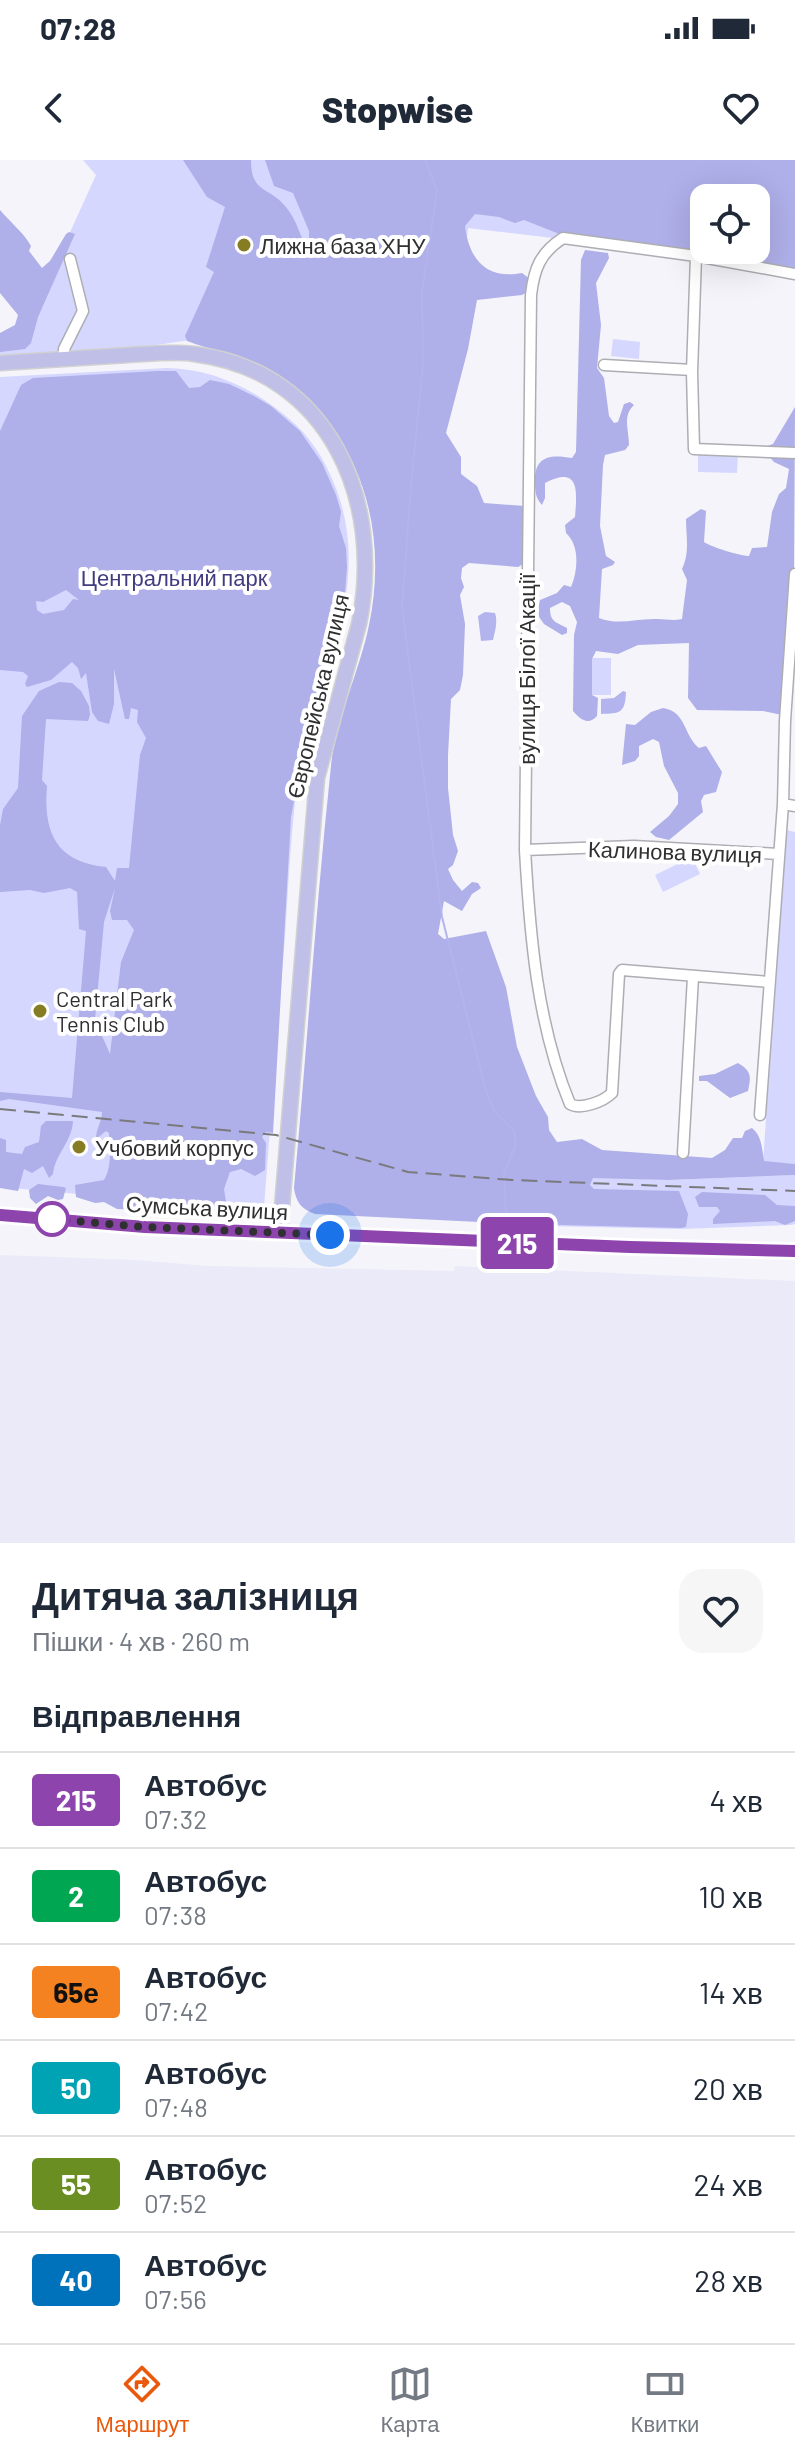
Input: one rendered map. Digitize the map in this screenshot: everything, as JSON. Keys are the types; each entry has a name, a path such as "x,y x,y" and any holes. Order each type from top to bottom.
{"main road":[{"name":"Європейська вулиця","path":"0,363 192,353 235,363 293,397 318,421 345,463 361,507 366,557 362,611 319,765 315,791 280,1232"},
{"name":"Сумська вулиця","path":"0,1215 145,1227 795,1251"}],"street":[{"name":"вулиця Білої Акації","path":"690,255 563,238 549,247 538,260 533,276 525,850 529,912 545,1026 572,1106 605,1099 612,1093 619,974 625,970 693,977"},
{"path":"64,359 64,349 76,329 83,308 70,259"},
{"path":"696,264 692,370 694,449 795,453"},
{"path":"740,264 795,274"},
{"path":"604,365 692,370"},
{"path":"760,1115 792,679 795,574"},
{"path":"783,804 795,806"},
{"name":"Калинова вулиця","path":"525,850 634,846 778,854"},
{"path":"683,1153 693,977 769,982"}],"shaded area":[{"path":"485,612 495,613 496,626 493,640 481,641 478,616"},
{"path":"626,692 623,708 601,714 601,699 614,698"},
{"path":"0,1255 208,1266 454,1271 455,1266 795,1281 795,1543 0,1543"}],"green space":[{"path":"83,160 795,160 795,270 761,264 770,264 770,184 690,184 690,254 468,228 450,390 236,333 64,359 0,363 0,344 32,316 96,175"},
{"path":"183,160 251,160 254,179 290,212 309,253 309,231 293,193 274,186 265,160 795,160 795,270 754,264 770,264 770,184 690,184 690,255 567,237 524,220 515,223 475,214 465,226 475,257 489,270 522,273 530,279 527,292 522,295 477,300 446,433 461,457 461,474 477,486 484,503 525,506 523,564 518,567 469,563 462,568 464,587 460,595 465,624 463,675 460,690 451,699 448,755 448,788 453,835 458,851 453,865 448,869 462,891 472,882 478,883 481,888 472,894 462,911 444,901 438,934 444,939 486,931 506,987 517,1047 536,1096 548,1117 549,1130 557,1142 582,1139 602,1150 712,1158 725,1150 733,1138 742,1138 745,1131 752,1128 760,1139 764,1161 795,1164 795,1175 668,1180 593,1178 590,1185 594,1189 679,1191 688,1214 686,1227 680,1228 315,1214 298,1201 294,1188 333,749 369,625 375,550 370,514 360,479 345,447 324,417 298,391 266,369 246,359 187,341 185,336 214,272 206,267 225,207 207,197"},
{"path":"0,210 28,241 31,246 29,251 42,268 50,261 66,234 75,234 38,317 31,343 25,349 0,352 0,333 15,325 18,315 0,293"},
{"path":"585,250 608,253 609,258 596,283 601,325 597,368 604,378 609,416 614,423 618,422 624,404 630,402 634,405 627,419 629,445 625,450 605,455 603,465 600,526 606,556 615,562 602,569 599,618 621,622 682,619 687,580 682,569 687,550 686,519 701,509 706,511 704,542 749,556 752,548 767,547 772,512 779,494 786,488 789,469 774,462 761,448 773,444 795,407 794,577 782,715 763,711 697,710 688,698 689,643 638,645 618,654 596,651 592,659 592,695 598,698 597,716 587,721 573,711 574,635 577,622 570,606 562,602 550,608 550,613 554,621 567,628 567,633 562,635 544,624 537,614 540,600 557,593 564,585 571,587 576,551 565,525 575,517 576,490 570,479 556,478 545,483 542,505 536,494 535,478 543,460 555,456 572,458 576,452 581,260"},
{"path":"613,339 640,342 639,359 611,356"},
{"name":"Центральний парк","path":"167,368 200,372 231,382 260,397 295,424 316,448 326,466 346,526 349,566 344,605 336,645 302,763 295,803 264,1207 0,1187 0,377"},
{"name":"Центральний парк","path":"176,371 189,388 200,387 210,380 229,384 271,406 300,431 322,463 341,512 339,526 346,548 347,567 344,607 310,715 291,817 273,1133 266,1132 262,1137 266,1143 265,1170 255,1176 241,1169 230,1172 224,1189 226,1202 223,1210 117,1209 104,1202 95,1203 76,1197 75,1185 104,1180 108,1169 109,1133 106,1131 96,1139 102,1112 9,1099 0,1101 0,1092 72,1098 86,931 79,929 77,892 70,888 44,893 30,890 0,892 0,825 3,809 18,788 22,716 39,691 59,682 72,683 81,691 89,706 88,721 46,719 42,780 47,786 48,818 57,843 65,852 89,864 106,867 115,881 117,868 129,868 140,755 146,738 137,722 138,710 131,708 129,719 125,719 114,669 114,704 109,724 98,721 92,712 86,673 81,679 78,668 72,662 51,680 27,687 28,676 23,672 0,670 0,431 21,385 33,378","holes":["66,590 79,600 73,599 64,610 43,614 37,610 36,601 43,602","115,888 110,911 112,920 127,920 134,930 121,962 110,1054 95,1020 104,922"]},
{"path":"698,453 738,454 737,473 698,472"},
{"path":"592,658 611,658 611,695 592,695"},
{"path":"663,708 671,710 681,719 699,748 706,746 722,772 716,792 704,795 701,801 703,812 669,840 650,832 678,804 678,793 664,766 659,742 653,739 639,746 639,756 635,761 622,765 626,724 635,725 651,712"},
{"path":"786,830 795,832 795,1164 763,1162"},
{"path":"692,857 700,874 663,892 655,875"},
{"path":"738,1063 749,1075 748,1091 730,1098 707,1081 699,1081 699,1076 715,1074"},
{"path":"46,1121 73,1121 53,1174 49,1178 43,1166 32,1173 24,1169 18,1191 0,1188 0,1138 6,1140 6,1152 22,1154 25,1147 39,1142 41,1126"},
{"path":"795,1175 795,1224 791,1225 680,1229 500,1225 593,1189 590,1185 593,1177 668,1180"},
{"path":"38,1184 66,1188 63,1199 48,1196 36,1204 30,1198 29,1190"},
{"path":"702,1192 765,1195 777,1205 795,1206 795,1221 785,1225 775,1221 713,1224 720,1211 717,1207 699,1207 695,1197"}],"waterway":[{"path":"425,160 437,190 422,292 423,365 402,608 442,917 486,1091 495,1112 514,1131 516,1144 504,1173 506,1215"}],"railway":[{"path":"0,1109 276,1135 408,1172 512,1180 795,1191"}],"bus line":[{"name":"215","path":"0,1215 145,1227 795,1251"}],"place":[{"name":"Лижна база ХНУ","path":"244,245"},
{"name":"Central Park Tennis Club","path":"40,1011"},
{"name":"Учбовий корпус","path":"79,1147"}],"route":[{"path":"52,1219 145,1227 330,1235"}]}
